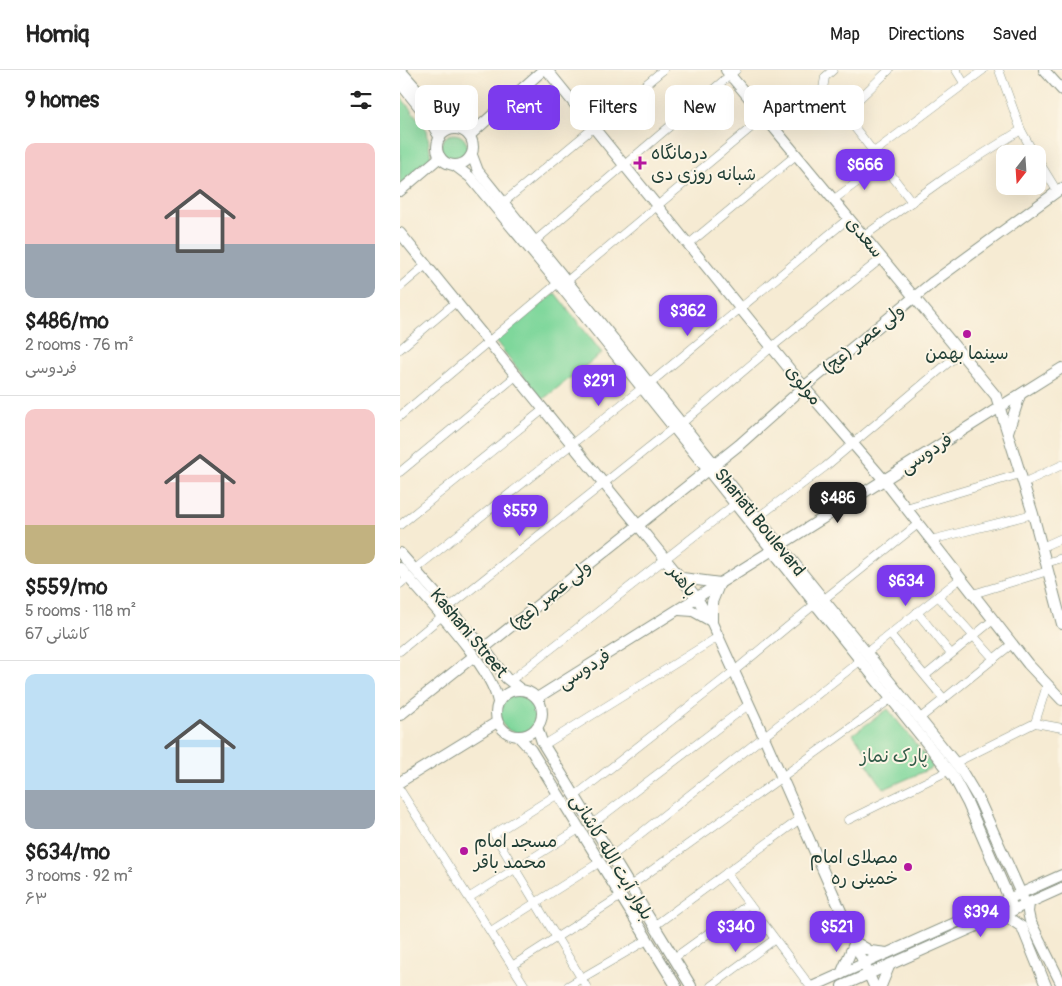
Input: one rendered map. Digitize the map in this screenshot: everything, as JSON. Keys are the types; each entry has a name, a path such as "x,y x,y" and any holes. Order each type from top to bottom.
{"main road":[{"path":"400,70 415,87"},
{"path":"469,136 543,70"},
{"name":"مولوی","path":"547,70 570,99"},
{"path":"1044,70 1062,90"},
{"name":"سعدی","path":"731,72 744,89"},
{"path":"400,83 429,119 440,138"},
{"path":"451,130 440,138 437,146 440,157 445,162 454,165 465,162 472,155 473,145 469,136 461,130"},
{"name":"مولوی","path":"595,130 626,165 804,387 884,480 1012,644 1062,700"},
{"name":"سعدی","path":"775,130 996,396 1033,514 1062,624"},
{"name":"Shariati Boulevard","path":"472,155 478,171 535,241 563,282"},
{"path":"400,191 440,157"},
{"name":"Shariati Boulevard","path":"454,165 470,177 563,282 711,468 757,518 785,566 819,602"},
{"name":"ولی عصر (عج)","path":"484,648 711,468 804,387 915,297 1060,190"},
{"name":"باهنر","path":"400,233 697,598 712,624 764,737 874,986"},
{"name":"فردوسی","path":"537,698 884,480 998,406 1020,395 1062,368"},
{"path":"1008,432 1020,395"},
{"name":"Shariati Boulevard","path":"711,468 735,504 763,539 776,548 863,657 918,719 952,767 1014,910"},
{"path":"763,539 759,559 785,566"},
{"name":"Kashani Street","path":"400,553 407,577 448,608 484,648 508,679 520,689"},
{"name":"Kashani Street","path":"400,568 474,656 494,686 498,702"},
{"path":"682,578 720,583 712,602 712,624"},
{"path":"682,578 686,587 678,610 697,613 712,624"},
{"path":"400,715 474,656"},
{"name":"Shariati Boulevard","path":"863,657 892,698 979,800 1021,894 1028,904 1026,924 1045,984"},
{"path":"494,686 504,687 508,679"},
{"path":"520,689 528,691 537,698 542,715 537,727 528,734 518,736 505,732 497,722 495,712 498,702 507,692 520,689"},
{"path":"400,782 497,722"},
{"name":"بلوار آیت الله کاشانی","path":"537,727 543,744 691,986"},
{"name":"بلوار آیت الله کاشانی","path":"518,736 531,750 676,986"},
{"path":"531,750 532,742 537,740 543,744"},
{"path":"814,986 1062,875"},
{"path":"846,984 1062,888"},
{"path":"642,906 642,914 686,986"},
{"path":"631,913 638,917 680,986"},
{"path":"1003,914 1026,924"},
{"name":"Shariati Boulevard","path":"1026,924 1060,980"},
{"path":"841,974 855,942 870,951 887,953"},
{"path":"881,986 890,964"},
{"path":"1045,984 1054,985 1060,980"},
{"path":"846,984 864,986"}],"street":[{"path":"645,85 663,70"},
{"path":"824,85 825,77 833,70"},
{"path":"864,94 890,70"},
{"path":"956,70 964,83"},
{"path":"874,152 983,70"},
{"path":"999,70 1030,145"},
{"path":"535,241 626,165 731,72"},
{"path":"504,202 591,130"},
{"path":"400,416 489,341 659,206 749,130"},
{"path":"856,130 912,202"},
{"path":"864,236 948,176 1022,130"},
{"path":"690,244 796,155"},
{"path":"834,200 883,163"},
{"path":"1046,171 1060,190"},
{"path":"407,577 572,443 645,387 848,218"},
{"path":"448,608 677,426 882,258"},
{"path":"400,287 427,264"},
{"path":"400,349 456,301"},
{"path":"757,518 960,352"},
{"path":"400,472 517,375"},
{"path":"400,525 544,409"},
{"path":"906,508 1022,478 1062,465"},
{"path":"508,679 735,504"},
{"path":"931,540 1033,514"},
{"path":"575,796 918,524"},
{"path":"1042,547 1062,538"},
{"path":"973,594 1047,567 1062,558"},
{"path":"612,856 764,737 960,578"},
{"path":"938,596 994,659"},
{"path":"917,612 951,654"},
{"path":"400,651 441,617"},
{"path":"926,675 993,620"},
{"path":"890,634 944,699"},
{"path":"543,744 718,637"},
{"path":"918,719 1012,644"},
{"path":"1035,723 1047,685"},
{"path":"630,886 892,698"},
{"path":"592,824 748,705"},
{"path":"848,820 1035,723 1062,728"},
{"path":"400,790 525,986"},
{"path":"558,794 494,834 586,986"},
{"path":"654,926 800,819"},
{"path":"470,897 580,829"},
{"path":"491,932 600,862"},
{"path":"726,873 810,986"},
{"path":"512,966 621,896"},
{"path":"674,958 749,904"},
{"path":"711,986 775,939"},
{"path":"568,986 647,940"}],"green space":[{"path":"400,96 415,115 415,130 427,130 431,159 400,185"},
{"path":"454,134 463,138 467,147 463,156 454,160 445,156 441,147 445,138"},
{"path":"555,293 602,353 542,400 495,340"},
{"path":"523,693 530,696 536,702 539,713 538,721 530,730 523,733 515,733 508,730 500,721 499,709 502,702 511,694"},
{"name":"پارک نماز","path":"888,709 934,767 884,789 865,761 870,757 853,734"}],"place":[{"name":"درمانگاه شبانه روزی دی","path":"640,163"},
{"name":"سینما بهمن","path":"967,334"},
{"name":"مسجد امام محمد باقر","path":"464,851"},
{"name":"مصلای امام خمینی ره","path":"908,867"}]}
